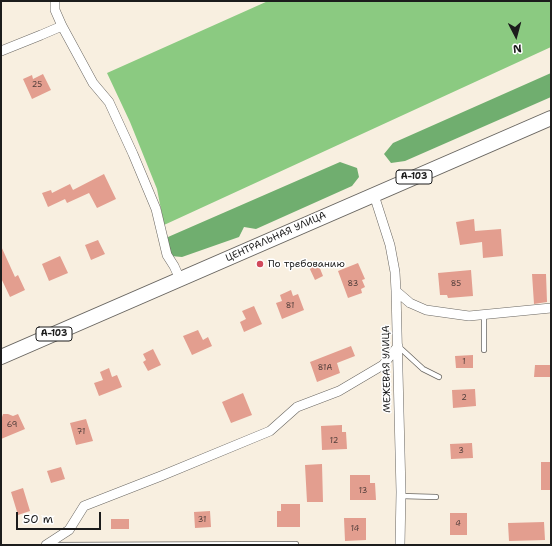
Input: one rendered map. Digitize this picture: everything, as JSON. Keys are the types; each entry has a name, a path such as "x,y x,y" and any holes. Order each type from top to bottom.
{"main road":[{"name":"ЦЕНТРАЛЬНАЯ УЛИЦА","path":"1,357 551,118"}],"street":[{"path":"55,1 55,10 62,26 93,83 109,102 133,154 156,209 167,255 180,280"},
{"path":"1,51 62,26"},
{"name":"МЕЖЕВАЯ УЛИЦА","path":"374,195 390,245 395,272 398,346 400,545"},
{"path":"396,291 410,303 426,310 468,316 551,308"},
{"path":"47,545 69,530 84,506 270,431 297,407 339,391 383,365 398,346"}],"lane":[{"path":"484,314 484,350"},
{"path":"398,346 423,369 439,377"},
{"path":"400,496 436,497"},
{"path":"47,545 296,544"}],"green space":[{"path":"268,1 551,1 551,47 164,225 157,189 130,122 107,73"},
{"path":"551,73 551,97 405,161 391,163 384,154 393,143"},
{"path":"340,162 357,168 359,177 352,186 256,229 244,227 239,237 182,257 171,256 167,247 168,237"}],"building":[{"path":"43,74 51,90 32,99 23,79 32,75 33,79"},
{"path":"104,174 116,199 97,208 89,193 67,203 65,199 48,207 42,193 51,190 52,193 70,184 73,190"},
{"path":"474,219 475,231 501,229 503,256 483,258 482,242 460,245 456,222"},
{"path":"98,240 105,254 91,260 85,245"},
{"path":"1,246 15,277 18,275 25,290 10,297 1,278"},
{"path":"60,256 68,273 49,281 42,264"},
{"path":"317,261 323,276 315,280 308,265"},
{"path":"358,263 365,279 362,280 365,287 361,289 362,293 348,298 338,271"},
{"path":"471,270 473,296 448,298 447,295 440,295 438,273"},
{"path":"532,274 546,274 547,302 534,304"},
{"path":"291,290 293,296 298,294 304,310 282,319 276,303 282,301 280,295"},
{"path":"254,306 262,324 244,332 240,322 246,319 242,311"},
{"path":"198,330 203,340 208,337 212,346 192,355 183,336"},
{"path":"351,346 355,356 337,363 340,373 317,382 310,362"},
{"path":"153,349 161,365 148,371 143,362 146,360 143,354"},
{"path":"473,355 473,368 456,368 455,356"},
{"path":"535,365 551,365 551,377 534,377"},
{"path":"109,368 112,377 117,375 122,387 99,396 94,383 103,380 100,372"},
{"path":"475,389 476,406 453,408 452,390"},
{"path":"243,393 252,415 231,423 222,402"},
{"path":"3,414 13,416 18,414 25,429 1,439 1,420"},
{"path":"86,419 93,441 76,445 70,423"},
{"path":"342,425 342,432 346,432 347,449 322,450 321,426"},
{"path":"472,443 473,458 451,459 450,444"},
{"path":"541,462 551,462 551,490 541,490"},
{"path":"322,464 323,502 307,502 305,465"},
{"path":"61,467 65,479 51,483 47,471"},
{"path":"350,475 370,475 370,483 375,483 376,500 350,500"},
{"path":"23,488 30,511 18,515 11,492"},
{"path":"281,504 300,504 300,527 277,527 277,511 281,511"},
{"path":"210,511 211,527 195,528 194,512"},
{"path":"450,513 467,513 467,535 450,535"},
{"path":"344,518 366,518 366,540 345,541"},
{"path":"111,519 129,519 129,529 111,529"},
{"path":"544,522 545,540 509,541 508,523"}],"place":[{"name":"По требованию","path":"260,264"}]}
